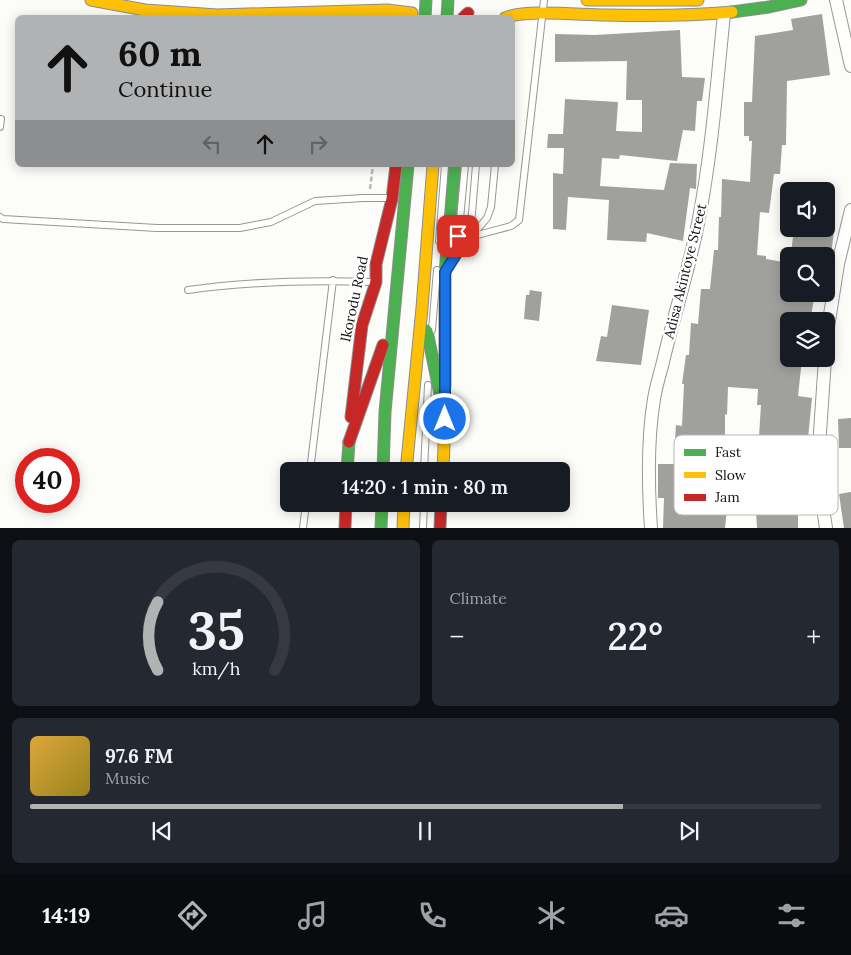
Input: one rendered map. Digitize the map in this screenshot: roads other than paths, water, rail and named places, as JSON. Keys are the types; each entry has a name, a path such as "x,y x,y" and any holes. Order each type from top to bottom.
{"main road":[{"path":"92,0 145,10 217,15 387,10 411,15 413,0"},
{"path":"425,15 426,0"},
{"path":"447,15 448,0"},
{"path":"463,15 469,0"},
{"path":"587,0 698,0"},
{"path":"512,15 724,14 780,6 801,0"},
{"name":"Ikorodu Road","path":"348,462 362,325 376,282 376,264 392,198 396,167"},
{"path":"383,462 385,412 408,167"},
{"path":"407,462 422,308 433,167"},
{"path":"443,462 445,272 455,167"},
{"path":"422,308 445,419"},
{"path":"349,442 394,313"},
{"path":"345,528 346,512"},
{"path":"381,528 382,512"},
{"path":"403,528 404,512"},
{"path":"440,528 441,512"}],"street":[{"path":"836,0 851,66"},
{"name":"Adisa Akintoye Street","path":"651,528 648,492 649,442 654,398 687,274 699,218 707,167 724,14"},
{"path":"830,312 838,264 851,210"},
{"path":"820,435 824,367"},
{"path":"824,515 826,528"}],"lane":[{"path":"470,237 511,226 518,220 544,0"},
{"path":"0,127 1,119"},
{"path":"438,252 446,167"},
{"path":"457,253 465,167"},
{"path":"470,237 476,167"},
{"path":"445,272 457,253 487,218 491,207 495,167"},
{"path":"0,217 2,219 157,228 240,228 271,222 315,202 392,198"},
{"path":"425,462 438,261"},
{"path":"311,462 333,280"},
{"path":"188,290 236,283 333,280 376,282"},
{"path":"377,462 379,421 394,313"},
{"path":"303,528 305,512"},
{"path":"375,528 376,512"},
{"path":"423,528 424,512"}]}
